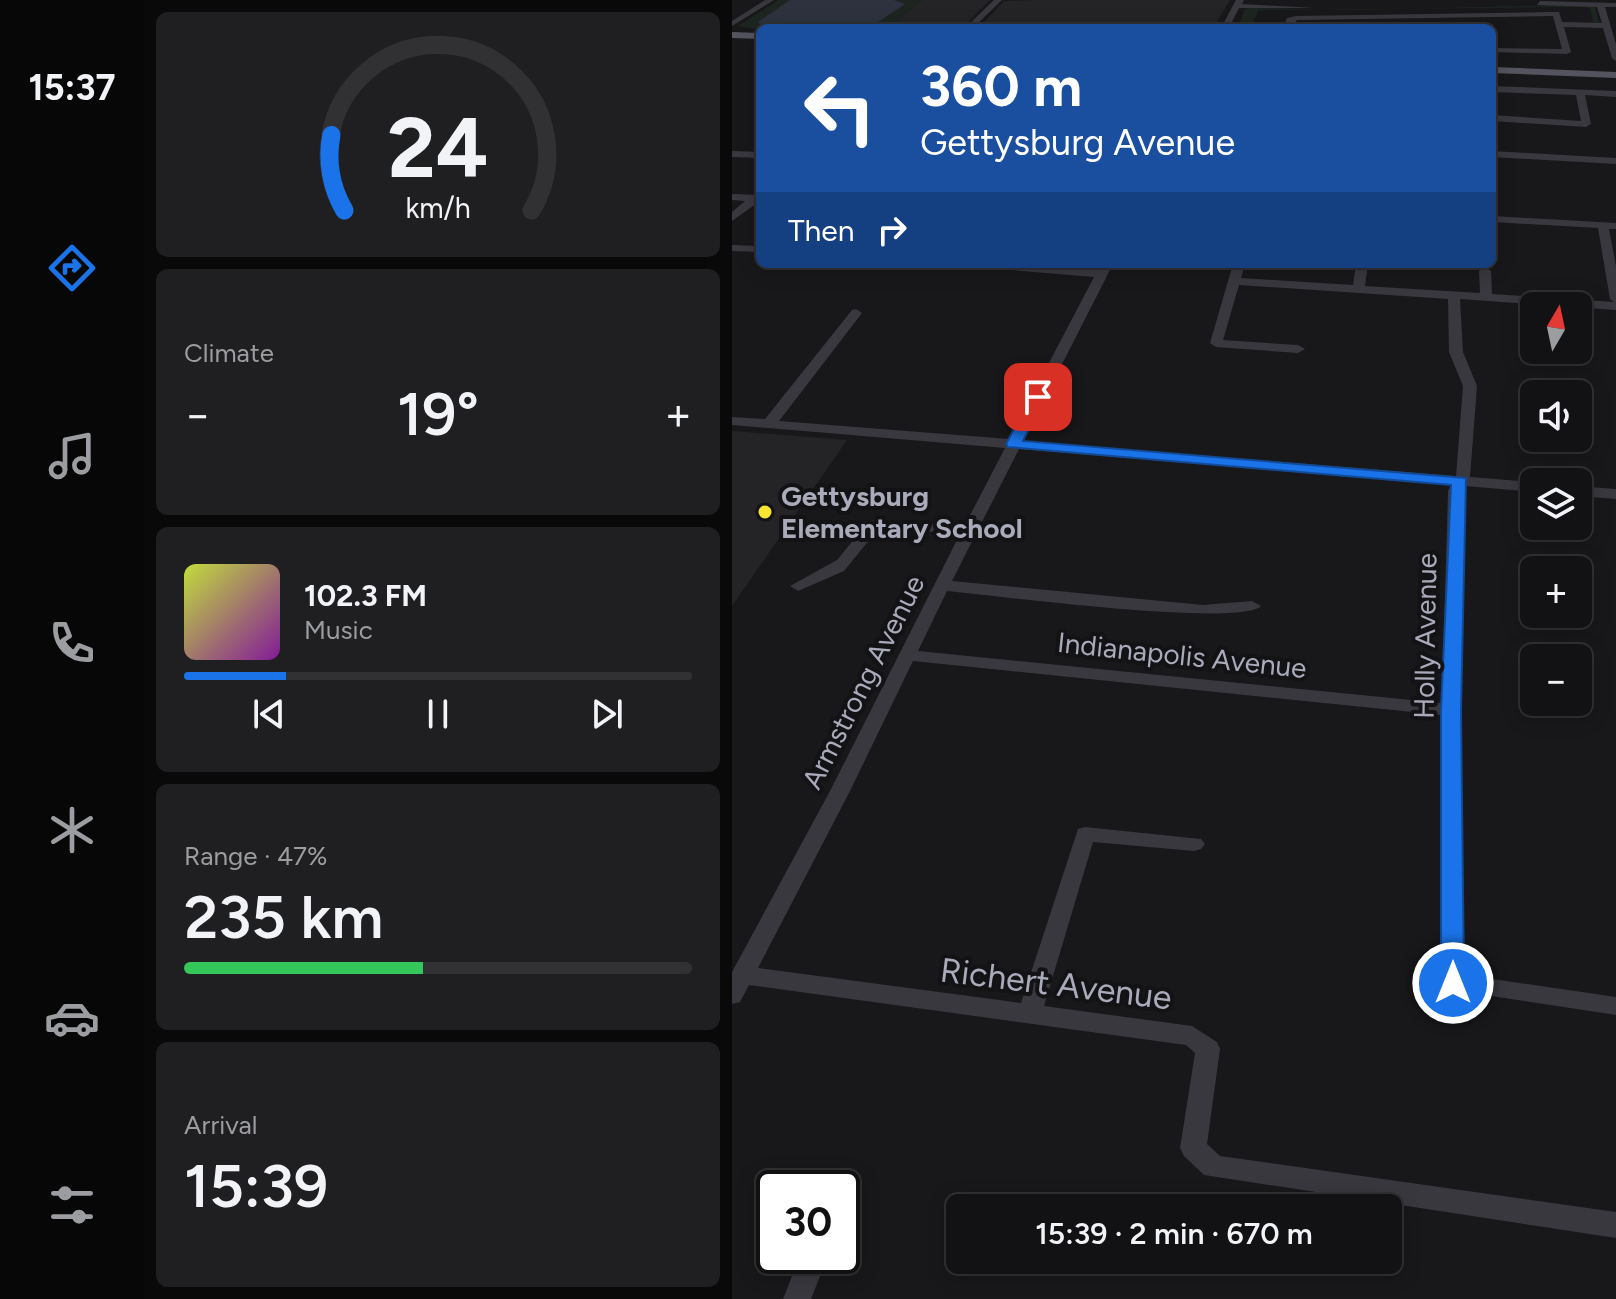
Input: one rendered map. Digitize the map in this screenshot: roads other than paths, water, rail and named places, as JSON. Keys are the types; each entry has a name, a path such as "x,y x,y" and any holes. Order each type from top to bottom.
{"main road":[{"path":"732,30 756,33"},
{"path":"1496,67 1616,75"},
{"path":"1496,68 1616,75"}],"street":[{"path":"732,30 770,0"},
{"path":"973,24 998,0"},
{"path":"1227,24 1238,3 1325,8 1450,5"},
{"path":"1527,3 1616,5"},
{"path":"1600,4 1609,25 1616,58"},
{"path":"1289,24 1292,19 1556,14 1566,43 1566,54 1496,50"},
{"path":"1396,18 1402,24"},
{"path":"1558,24 1609,25"},
{"path":"1496,89 1616,94"},
{"path":"1496,118 1586,124 1580,93"},
{"path":"732,154 756,155"},
{"path":"1496,154 1616,161"},
{"path":"732,197 756,198"},
{"path":"732,218 756,199"},
{"path":"1496,219 1610,226 1616,299"},
{"path":"732,248 756,249"},
{"path":"1081,268 1104,269"},
{"path":"1238,268 1216,343 1298,349"},
{"path":"1358,290 1361,268"},
{"name":"Armstrong Avenue","path":"737,985 840,791 1104,269"},
{"path":"1485,271 1486,298"},
{"path":"1234,281 1616,306"},
{"name":"Holly Avenue","path":"1454,296 1456,352 1470,386 1465,472 1456,491 1451,710 1453,983 1616,1006"},
{"path":"769,424 856,313"},
{"path":"732,421 1520,486"},
{"path":"1592,492 1616,494"},
{"path":"798,586 828,575 847,560 866,529 876,523 970,530"},
{"path":"942,585 1203,610 1252,606"},
{"name":"Indianapolis Avenue","path":"907,655 1451,710"},
{"path":"1029,1016 1085,834 1194,844"},
{"name":"Richert Avenue","path":"737,985 1192,1036 1208,1049 1193,1148 1213,1167 1616,1225"},
{"path":"797,1299 807,1274"}],"water":[{"path":"790,0 894,0 905,4 875,24 758,22"}],"place":[{"name":"Gettysburg Elementary School","path":"765,512"}]}
